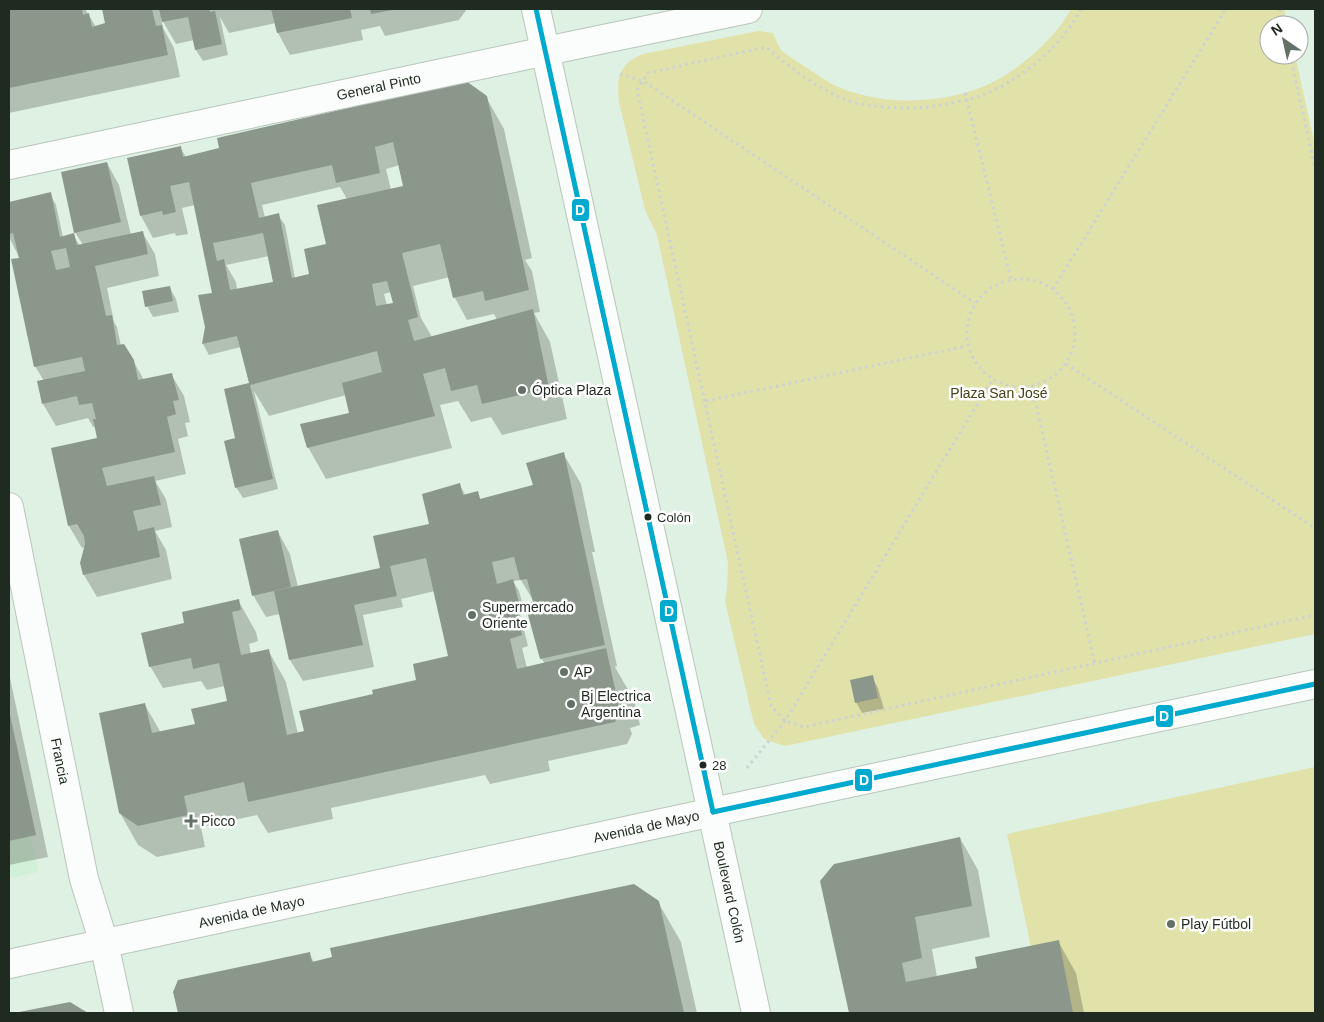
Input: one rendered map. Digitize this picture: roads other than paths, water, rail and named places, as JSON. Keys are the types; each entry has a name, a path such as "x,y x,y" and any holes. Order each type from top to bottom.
{"main road":[{"name":"Boulevard Colón","path":"536,9 756,1013"},
{"name":"General Pinto","path":"9,165 748,9"},
{"name":"Francia","path":"9,507 84,879 104,943 119,1013"},
{"name":"Avenida de Mayo","path":"9,964 1315,684"}],"place":[{"name":"Óptica Plaza","path":"522,390"},
{"name":"Colón","path":"648,517"},
{"name":"Supermercado Oriente","path":"472,615"},
{"name":"AP","path":"564,672"},
{"name":"Bj Electrica Argentina","path":"571,704"},
{"name":"28","path":"703,765"},
{"name":"Picco","path":"191,821"},
{"name":"Play Fútbol","path":"1171,924"}],"park label":[{"name":"Plaza San José","path":"999,393"}]}
